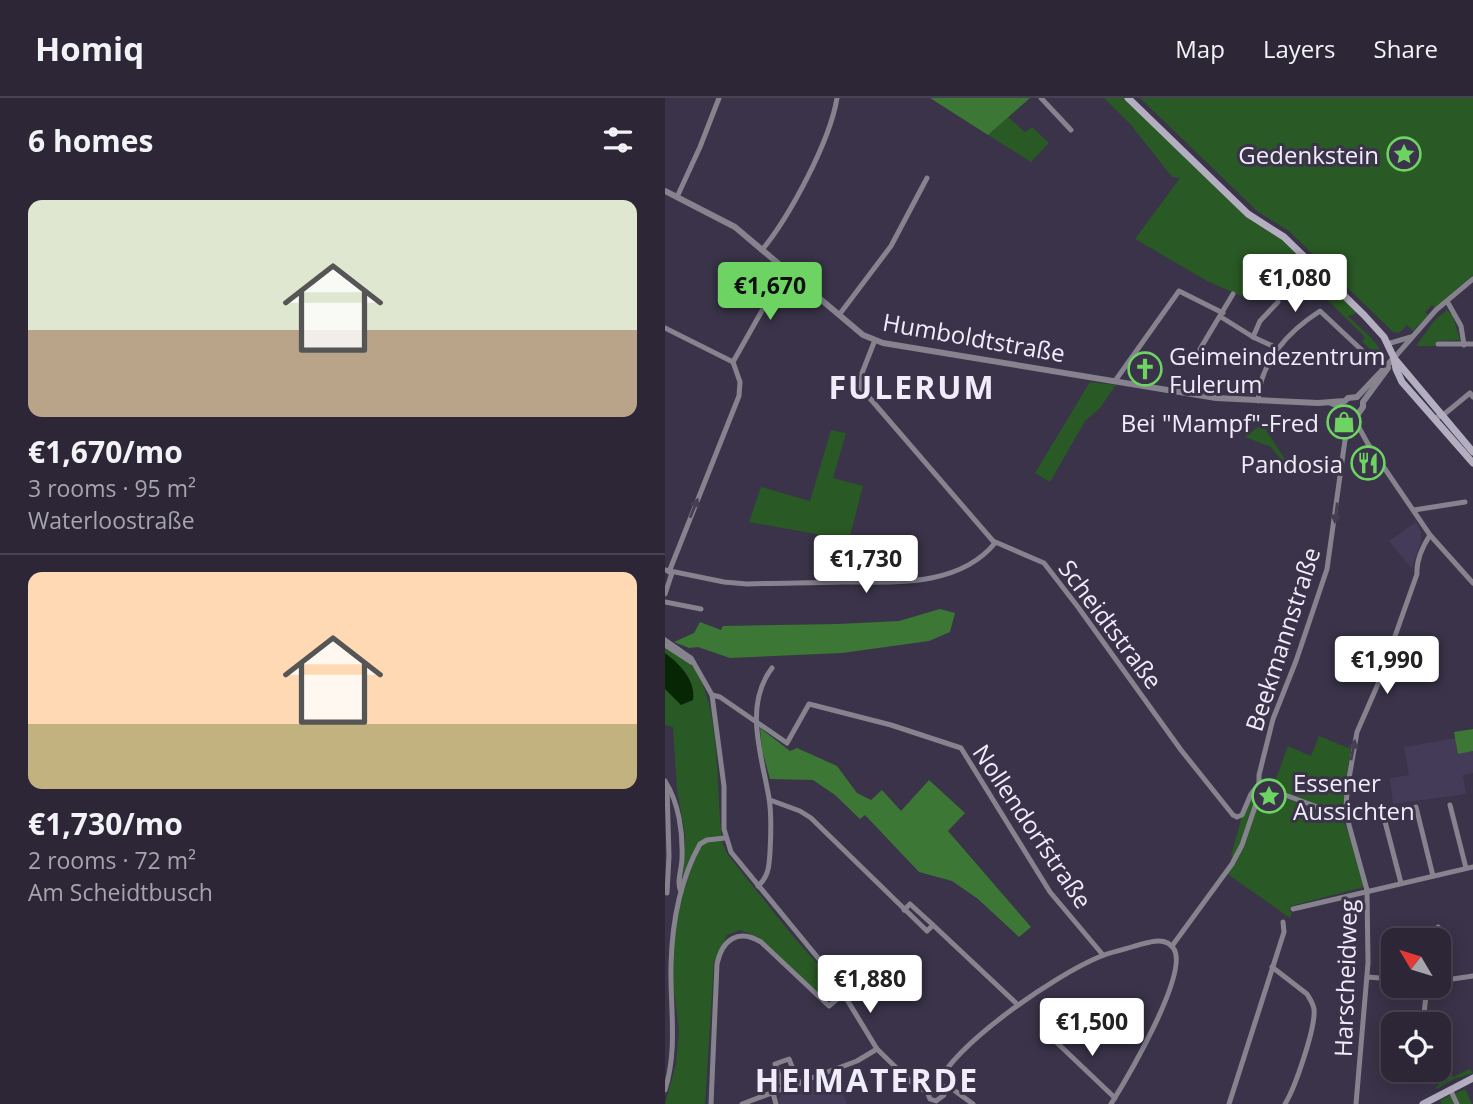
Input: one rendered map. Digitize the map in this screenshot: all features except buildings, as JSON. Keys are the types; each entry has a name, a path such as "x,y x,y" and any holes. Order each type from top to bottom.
{"main road":[{"path":"1128,98 1248,214 1284,237 1364,315 1387,344 1399,375 1433,418 1472,455"},
{"path":"1394,358 1472,455"},
{"path":"1423,1104 1473,1078"}],"street":[{"path":"677,197 701,147 719,98"},
{"path":"761,250 784,217 807,175 824,138 837,98"},
{"path":"1041,98 1071,130"},
{"path":"839,315 891,246 927,178"},
{"name":"Humboldtstraße","path":"665,191 734,226 863,335 875,340 1216,398 1345,404 1355,415 1359,429 1430,535 1473,583"},
{"path":"733,362 785,270"},
{"path":"1345,404 1348,398 1357,397 1447,301 1473,279"},
{"path":"1115,381 1179,291 1222,315 1253,337 1277,348"},
{"path":"1200,349 1233,294"},
{"path":"1447,301 1461,326 1464,345"},
{"path":"1253,337 1260,321 1278,302"},
{"path":"1258,401 1258,391 1277,348 1320,311 1367,355"},
{"path":"665,328 733,362 740,383 739,396 669,571 665,594"},
{"path":"1387,344 1414,335"},
{"name":"Scheidtstraße","path":"875,340 862,373 861,388 995,543 1044,563 1196,771 1233,815 1242,816 1258,785"},
{"path":"1438,344 1473,344"},
{"path":"1355,415 1394,358"},
{"path":"1380,380 1390,375 1399,375"},
{"path":"1433,418 1442,416 1470,393 1473,397"},
{"path":"1357,397 1363,402"},
{"name":"Beekmannstraße","path":"1172,946 1238,854 1246,833 1259,795 1258,785 1273,719 1296,662 1327,569 1345,440 1349,433 1359,429"},
{"path":"1414,510 1465,502"},
{"name":"Harscheidweg","path":"1356,1104 1367,977 1367,890 1347,818 1347,790 1355,738 1378,684 1417,574 1420,557 1430,535"},
{"path":"669,571 747,584 918,580 947,574 967,565 995,543"},
{"path":"665,602 701,609"},
{"path":"665,643 685,652 697,664 712,695 724,786 725,838 731,852 832,975 877,1049 917,1088 927,1091"},
{"path":"758,886 768,875 771,835 770,800 759,752 757,722 760,688 772,668"},
{"name":"Nollendorfstraße","path":"712,695 720,696 787,743 805,709 809,704 814,704 961,748 1050,892 1103,955"},
{"path":"666,783 677,811 682,835 678,884 680,893"},
{"path":"666,783 669,856 667,893"},
{"path":"1258,785 1347,818"},
{"path":"770,800 811,818 927,932 933,925 1018,1005"},
{"path":"1293,909 1470,868 1450,805"},
{"path":"1416,807 1433,876"},
{"path":"1383,814 1401,883"},
{"path":"665,1090 673,1049 671,959 680,893 700,844 707,840 725,838"},
{"path":"1229,1104 1284,932 1283,922"},
{"path":"711,1104 717,964 723,947 729,941 735,937 748,936 761,942 829,1006 843,994"},
{"path":"944,1095 939,1085 942,1074 974,1041 1018,1005 1073,970 1103,955 1159,941 1172,946 1176,955 1175,964 1162,1009 1145,1049 1113,1101 1052,1038"},
{"path":"1272,967 1307,994 1314,1013 1296,1084 1285,1104"},
{"path":"1451,979 1473,976"},
{"path":"1367,977 1381,978"},
{"path":"742,1104 857,1061 877,1049"},
{"path":"784,1090 775,1064 789,1059 799,1084"},
{"path":"954,1092 931,1102 927,1091 930,1086 951,1088 973,1104"},
{"path":"1450,1089 1457,1104"},
{"path":"773,1093 776,1104"}],"shaded area":[{"path":"1104,98 1125,98 1245,216 1282,240 1357,313 1348,316 1372,339 1384,356 1373,369 1377,356 1362,341 1365,337 1281,255 1246,298 1207,281 1135,239 1180,178 1172,177 1131,125"},
{"path":"1140,98 1473,98 1473,275 1435,308 1432,305 1425,312 1428,315 1413,331 1407,325 1399,333 1393,332 1289,231 1258,212"},
{"path":"1008,117 1025,132 1032,127 1049,143 1031,162 988,135"},
{"path":"1447,310 1453,316 1460,340 1436,341 1435,346 1416,346 1434,321"},
{"path":"1090,382 1116,385 1100,408 1085,421 1050,482 1035,473"},
{"path":"1262,424 1292,470 1290,472 1271,447 1245,437"},
{"path":"831,430 846,433 833,478 863,486 849,540 749,522 761,487 810,501"},
{"path":"1416,522 1421,532 1421,542 1412,569 1389,541"},
{"path":"665,646 684,656 697,673 706,694 715,745 723,845 728,855 796,940 824,971 835,989 829,1000 825,1000 760,938 740,930 727,935 714,962 705,1104 665,1104 676,1064 679,1030 673,983 673,949 683,875 685,835 677,790 673,727 665,725"},
{"path":"665,653 686,674 692,686 693,700 681,705 665,689"},
{"path":"1319,736 1351,749 1344,812 1340,814 1273,787 1288,746 1311,756"},
{"path":"1456,738 1459,753 1473,751 1473,773 1463,775 1466,794 1393,804 1390,778 1409,775 1404,747"},
{"path":"1264,789 1344,822 1356,853 1364,887 1291,906 1290,918 1226,873 1235,858 1231,856 1242,816 1254,794 1256,797"},
{"path":"1470,1069 1473,1073 1451,1081 1451,1073 1453,1077"},
{"path":"836,1073 847,1104 780,1104 781,1094"},
{"path":"1438,1082 1449,1082 1437,1089"},
{"path":"1465,1089 1472,1104 1442,1104 1440,1100"}],"green space":[{"path":"930,98 1030,98 988,135"},
{"path":"940,609 955,613 950,632 929,641 842,653 730,658 674,642 694,633 700,622 721,630 723,626 899,621"},
{"path":"760,728 790,751 797,748 837,766 857,793 871,800 882,790 901,811 929,780 965,813 948,831 1031,927 1019,937 978,899 952,881 919,872 865,815 860,819 835,795 813,780 770,779 762,750"},
{"path":"1473,729 1473,751 1458,754 1454,732"}],"place":[{"name":"Gedenkstein","path":"1404,154"},
{"name":"Geimeindezentrum Fulerum","path":"1145,369"},
{"name":"Bei \"Mampf\"-Fred","path":"1344,422"},
{"name":"Pandosia","path":"1368,463"},
{"name":"Essener Aussichten","path":"1269,796"}],"district":[{"name":"FULERUM","path":"912,386"},
{"name":"HEIMATERDE","path":"867,1079"}]}
